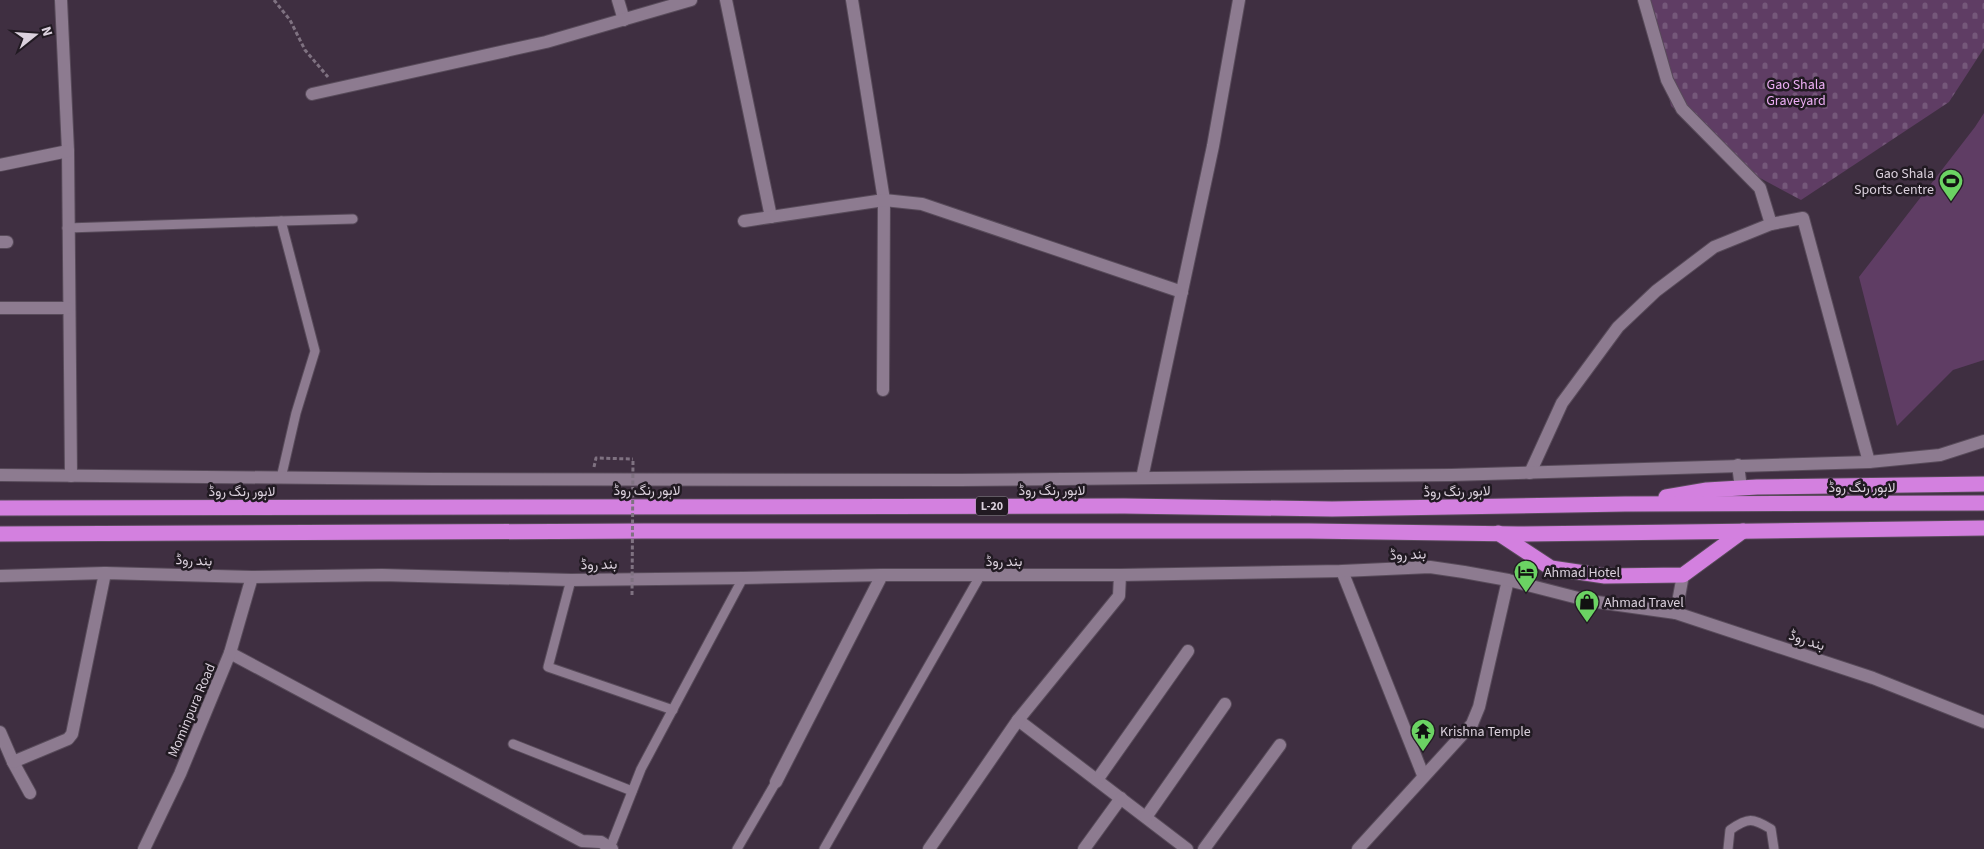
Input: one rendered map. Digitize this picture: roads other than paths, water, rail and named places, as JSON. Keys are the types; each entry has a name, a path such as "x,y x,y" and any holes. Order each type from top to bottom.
{"highway":[{"path":"1625,504 1707,490 1741,488 1869,484 1984,484"},
{"name":"لاہور رنگ روڈ","path":"0,508 1124,506 1342,508 1625,504 1984,503"},
{"name":"L-20","path":"0,534 634,531 1309,531 1498,534 1984,528"},
{"path":"1498,534 1551,568 1605,576 1683,575 1743,531"}],"street":[{"path":"61,0 68,151 70,476"},
{"path":"618,0 624,20"},
{"path":"312,94 546,42 691,0"},
{"path":"726,0 771,217"},
{"path":"852,0 884,200 883,390"},
{"path":"1142,478 1212,146 1239,0"},
{"path":"1644,0 1667,80 1682,109 1760,188 1771,224"},
{"path":"0,165 68,151"},
{"path":"744,221 884,200 922,204 1182,292"},
{"path":"1530,472 1562,404 1618,327 1656,291 1714,247 1771,224 1803,218 1869,462"},
{"path":"0,308 68,308"},
{"path":"0,475 911,480 1530,472 1869,462 1940,455 1984,441"},
{"path":"1738,466 1741,488"},
{"name":"بند روڈ","path":"0,576 105,573 252,577 382,575 571,580 882,575 980,576 1342,572 1430,567 1508,580 1590,601 1676,613 1873,678 1984,722"},
{"path":"1342,572 1423,775"},
{"path":"13,762 68,739 72,734 105,573"},
{"path":"776,782 882,575"},
{"path":"929,849 1018,720 1119,596 1120,575"},
{"path":"1676,613 1683,575"},
{"name":"Mominpura Road","path":"144,849 180,774 230,653 252,577"},
{"path":"1358,849 1423,775 1472,724 1479,706 1508,580"},
{"path":"1097,780 1188,651"},
{"path":"230,653 582,841 601,842 611,848"},
{"path":"1146,817 1225,704"},
{"path":"1018,720 1187,849"},
{"path":"0,732 13,762 30,793"},
{"path":"1204,849 1280,744"},
{"path":"1084,849 1120,798"}],"lane":[{"path":"67,228 353,220"},
{"path":"281,221 315,352 296,413 281,478"},
{"path":"824,849 980,576"},
{"path":"611,848 641,769 744,578"},
{"path":"571,580 548,667 673,710"},
{"path":"513,744 632,791"},
{"path":"737,849 776,782"},
{"path":"1728,849 1730,830 1743,821 1757,820 1771,829 1774,849"}],"place":[{"name":"Gao Shala Sports Centre","path":"1951,202"},
{"name":"Ahmad Hotel","path":"1526,593"},
{"name":"Ahmad Travel","path":"1587,623"},
{"name":"Krishna Temple","path":"1423,752"}],"park label":[{"name":"Gao Shala Graveyard","path":"1796,92"}]}
